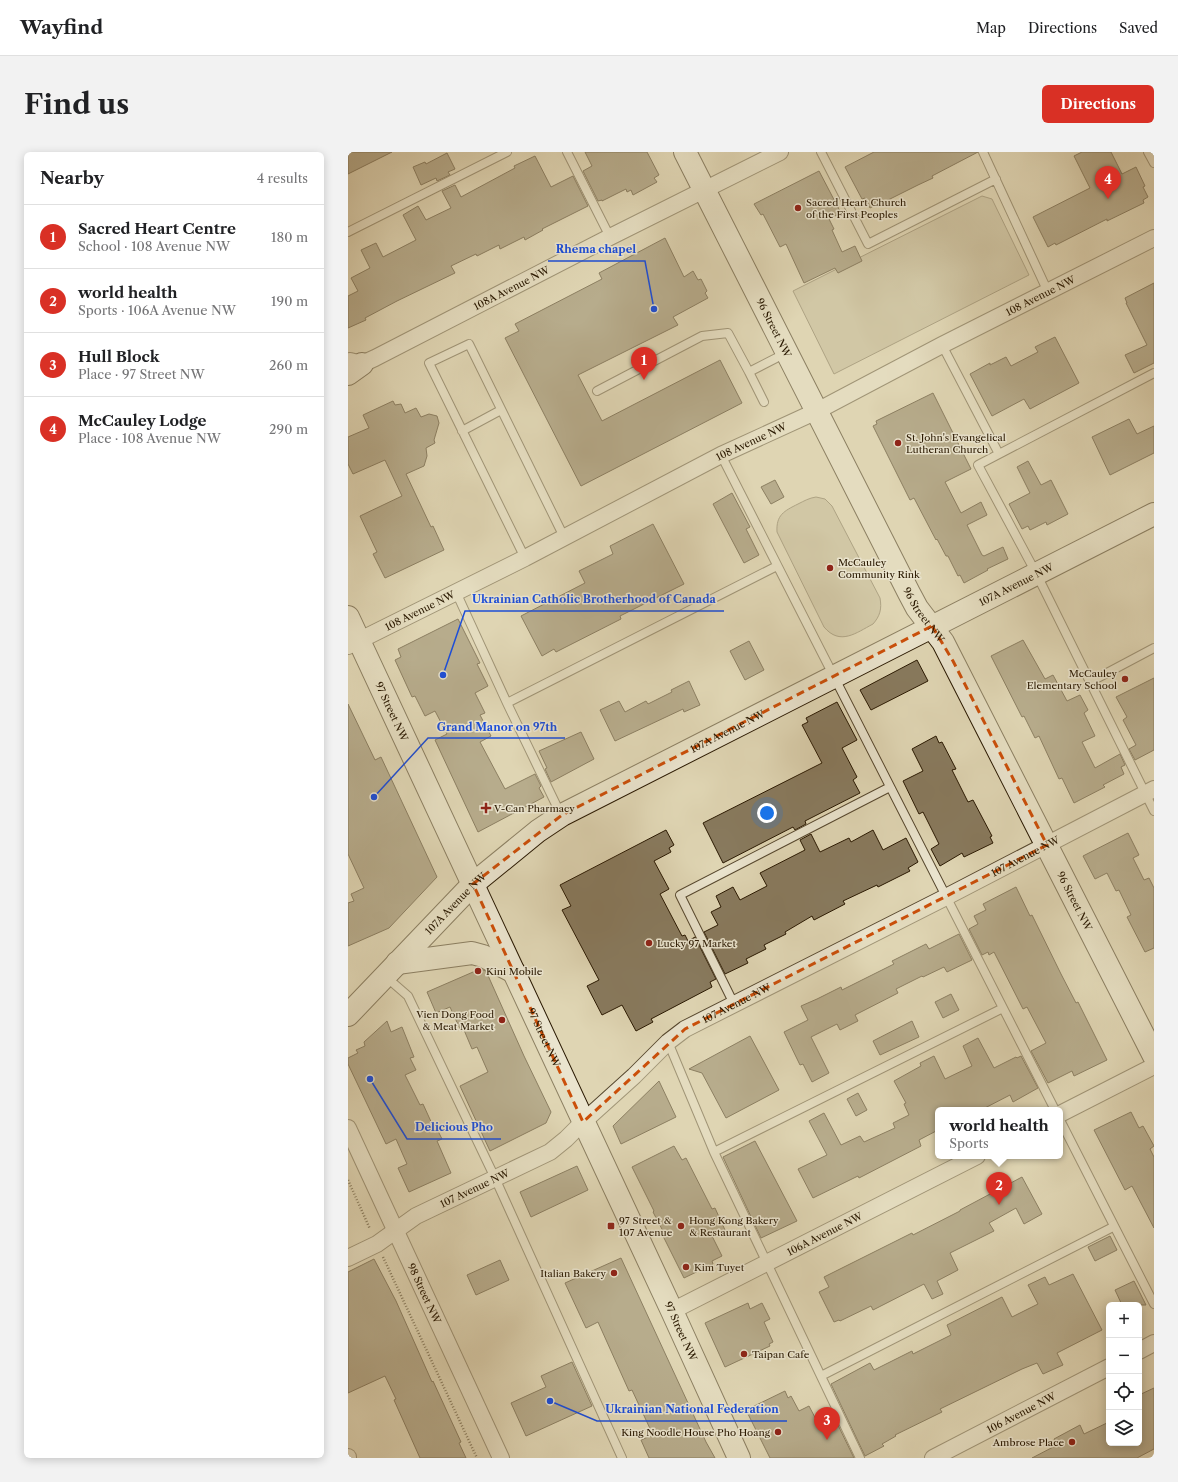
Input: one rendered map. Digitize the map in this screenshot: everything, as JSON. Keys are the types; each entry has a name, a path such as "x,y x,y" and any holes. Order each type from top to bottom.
{"main road":[{"name":"96 Street NW","path":"685,152 909,593 950,654 1154,1056"},
{"name":"107A Avenue NW","path":"348,1015 473,884 538,831 562,815 1154,514"},
{"name":"97 Street NW","path":"348,617 354,644 473,884 739,1458"},
{"path":"391,970 472,953 483,956 514,972"}],"street":[{"name":"108A Avenue NW","path":"353,366 780,152"},
{"name":"108 Avenue NW","path":"354,644 525,558 721,455 817,411 942,345 1154,238"},
{"name":"107 Avenue NW","path":"348,1258 377,1244 416,1216 550,1152 634,1076 668,1042 685,1029 946,897 1150,791"},
{"path":"1063,1112 1154,1066"},
{"name":"98 Street NW","path":"348,1128 501,1458"},
{"name":"106A Avenue NW","path":"672,1311 971,1159"},
{"path":"1142,1349 1154,1343"},
{"name":"106 Avenue NW","path":"933,1458 1106,1369"}],"lane":[{"path":"348,232 507,152"},
{"path":"567,152 610,237"},
{"path":"821,152 868,244 996,179"},
{"path":"983,152 1048,292"},
{"path":"1148,152 1154,163"},
{"path":"597,391 702,336 728,333 764,402"},
{"path":"525,558 429,363 469,344 564,537"},
{"path":"942,345 999,454"},
{"path":"749,372 787,353"},
{"path":"1154,372 978,465 1036,573 1090,682 1150,791 1154,811"},
{"path":"462,431 501,410"},
{"path":"721,455 1053,1107"},
{"path":"507,703 777,566"},
{"path":"456,592 507,703 562,815"},
{"path":"1090,682 1154,648"},
{"path":"734,1004 680,895 890,787"},
{"path":"391,970 408,996 494,1178 622,1458"},
{"path":"714,1152 1003,1008"},
{"path":"668,1042 714,1152 860,1458"},
{"path":"1063,1126 1154,1304"},
{"path":"821,1376 1114,1227"}],"path":[{"path":"348,1180 477,1458"}],"highlighted area":[{"path":"932,626 953,661 1047,845 685,1029 583,1122 473,884 562,815"}],"shaded area":[{"path":"982,196 992,199 1029,275 834,374 793,291"},
{"name":"McCauley Community Rink","path":"816,497 825,499 832,506 880,598 880,612 873,624 848,636 836,636 824,627 777,532 778,521 785,511 804,501"}],"building":[{"path":"348,152 392,152 348,174"},
{"path":"585,152 647,152 659,175 654,178 657,182 633,195 631,190 627,192 626,189 602,201 598,201 583,171 592,166"},
{"path":"874,152 978,152 932,176 933,178 870,208 865,198 862,199 845,167"},
{"path":"1082,152 1111,152 1122,174 1136,167 1145,186 1143,187 1148,197 1143,200 1144,203 1107,221 1107,219 1056,245 1055,243 1048,247 1033,217 1090,188 1074,156"},
{"path":"447,153 455,169 448,172 450,175 437,181 436,178 421,185 413,167 425,162 426,164"},
{"path":"535,156 551,187 573,176 588,206 542,229 543,230 525,240 524,237 500,249 499,245 477,256 476,254 451,266 455,273 397,301 365,318 366,320 348,328 348,296 358,291 351,278 370,268 361,250 376,243 383,257 416,240 403,215 418,206 426,220 451,208 442,191 455,185 461,197 515,168 514,166"},
{"path":"819,171 841,213 829,219 834,229 832,230 842,252 855,246 862,261 838,273 835,268 804,283 786,244 780,247 763,214 761,215 754,204"},
{"path":"665,238 684,277 693,271 698,280 701,279 707,291 705,293 708,298 673,317 678,325 578,375 602,421 720,360 742,403 581,486 505,338 519,331 515,324 602,279 599,273"},
{"path":"1154,283 1154,363 1134,373 1125,355 1147,345 1126,303 1125,298"},
{"path":"1055,337 1079,383 1030,409 1024,399 992,416 970,374 990,363 990,365 1006,357 1011,366 1038,352 1035,347"},
{"path":"933,393 971,469 945,482 961,513 981,502 987,515 967,525 982,555 984,556 1003,547 1008,559 987,569 988,570 964,583 960,575 958,576 937,539 936,540 914,498 910,500 873,426 877,424 876,421"},
{"path":"393,401 395,405 401,404 405,413 416,408 421,417 429,414 437,416 439,423 434,440 435,443 426,448 427,456 424,466 406,474 431,527 433,526 444,550 385,578 373,554 377,552 360,516 402,496 385,460 353,474 348,464 348,437 369,428 363,415"},
{"path":"1129,419 1137,434 1154,426 1154,453 1110,475 1092,437"},
{"path":"1028,461 1041,485 1051,480 1068,514 1047,525 1046,522 1030,530 1028,526 1022,529 1009,504 1030,493 1017,467"},
{"path":"775,480 784,497 771,504 761,487"},
{"path":"732,493 750,527 746,529 759,555 744,563 713,504"},
{"path":"653,524 684,584 620,616 621,619 556,652 554,649 542,656 521,616 585,583 579,571 613,554 610,546"},
{"path":"458,619 480,663 477,664 488,686 475,693 485,713 480,715 491,736 480,742 505,789 535,774 541,786 539,788 544,797 478,832 435,740 447,734 435,711 425,716 415,696 412,697 395,660 401,657 398,649"},
{"path":"1023,640 1045,679 1053,675 1067,701 1080,695 1088,710 1084,713 1095,736 1082,742 1095,768 1120,754 1125,765 1121,767 1124,774 1103,785 1105,787 1074,803 1062,778 1059,779 1039,736 1035,738 1024,716 1022,717 991,656"},
{"path":"749,641 764,670 745,680 730,651"},
{"path":"917,660 928,681 871,710 860,690"},
{"path":"1154,678 1154,750 1135,760 1129,749 1136,745 1123,720 1127,717 1116,697"},
{"path":"689,681 700,705 684,712 683,709 615,741 600,710 619,701 625,712 646,701 648,704 672,692 671,690"},
{"path":"837,702 857,740 842,748 857,777 853,780 860,793 805,821 806,824 795,830 793,827 723,863 703,823 822,763 802,725 808,722 806,718"},
{"path":"348,704 375,760 381,757 437,877 389,928 348,946 348,903 354,901 351,894 364,888 348,854"},
{"path":"581,732 594,759 551,782 545,769 547,768 539,751"},
{"path":"936,736 939,743 942,742 956,769 952,770 968,802 973,800 992,836 990,837 993,843 964,857 962,853 940,866 931,849 939,844 923,812 919,814 903,781 923,771 912,749"},
{"path":"666,830 674,845 669,848 671,852 654,861 669,889 660,894 682,936 685,935 688,941 695,937 716,979 710,982 712,987 651,1019 653,1022 636,1031 622,1005 602,1015 587,986 599,980 562,910 571,906 560,885"},
{"path":"873,830 883,850 906,838 918,862 908,868 910,871 878,887 877,885 843,901 845,904 814,920 812,916 785,932 786,934 764,945 766,949 746,959 748,963 725,974 704,932 718,925 711,912 721,907 716,896 733,887 740,900 767,886 760,873 805,850 800,840 811,834 820,852 849,838 851,842"},
{"path":"1128,833 1139,855 1133,858 1144,880 1149,878 1154,888 1154,948 1145,952 1127,917 1131,915 1119,890 1116,891 1107,873 1095,879 1083,856"},
{"path":"1016,887 1030,916 1032,915 1076,1003 1078,1002 1107,1060 1074,1076 1072,1071 1048,1083 1031,1051 1046,1043 1027,1007 1023,1009 994,952 989,955 988,952 982,955 969,929 978,924 974,916 986,910 983,904"},
{"path":"959,934 972,960 947,972 944,967 923,977 922,976 896,989 898,993 855,1015 858,1021 840,1030 837,1024 811,1037 829,1073 812,1082 803,1064 800,1065 784,1032 808,1020 801,1006 841,987 842,990 894,964 892,961 926,944 929,949"},
{"path":"480,969 486,971 551,1112 546,1123 490,1151 460,1086 488,1072 477,1047 472,1049 464,1030 461,1031 450,1007 436,1013 427,992"},
{"path":"951,994 959,1010 943,1018 935,1002"},
{"path":"387,1021 391,1032 402,1027 414,1057 410,1058 416,1070 405,1075 420,1105 423,1104 433,1126 435,1125 442,1139 437,1141 451,1173 409,1192 398,1168 407,1164 396,1139 386,1144 348,1064 348,1058 358,1053 356,1050 365,1046 364,1042"},
{"path":"912,1021 919,1037 880,1055 873,1041"},
{"path":"750,1036 779,1090 726,1118 702,1073 689,1069"},
{"path":"978,1038 994,1068 1021,1056 1038,1088 1013,1102 1010,1095 987,1107 935,1107 935,1132 919,1140 921,1146 859,1178 858,1176 813,1198 798,1169 827,1155 809,1121 824,1113 841,1145 860,1136 864,1142 895,1128 893,1123 909,1115 904,1104 906,1103 894,1081 921,1066 920,1063 934,1056 945,1079 972,1066 963,1046"},
{"path":"659,1081 676,1117 621,1144 613,1126"},
{"path":"858,1093 867,1110 856,1116 847,1099"},
{"path":"1131,1112 1139,1128 1143,1126 1154,1146 1150,1149 1154,1157 1154,1228 1132,1186 1125,1190 1094,1130"},
{"path":"755,1141 797,1221 761,1238 723,1157"},
{"path":"674,1146 682,1160 686,1158 712,1209 715,1208 725,1230 712,1236 722,1256 712,1261 713,1264 684,1278 662,1234 664,1233 653,1212 654,1211 632,1167"},
{"path":"577,1166 588,1190 531,1217 520,1192"},
{"path":"1022,1177 1042,1214 1024,1224 1016,1208 989,1223 994,1231 950,1253 958,1270 937,1281 943,1294 932,1299 924,1284 873,1310 871,1306 840,1321 834,1322 819,1292 829,1287 824,1277 912,1233 913,1235"},
{"path":"1110,1236 1117,1250 1095,1261 1088,1247"},
{"path":"621,1258 706,1442 715,1458 649,1458 641,1440 653,1435 632,1390 629,1391 598,1322 586,1328 565,1283"},
{"path":"374,1259 396,1301 432,1382 433,1381 461,1442 459,1443 466,1458 420,1458 385,1376 348,1393 348,1272"},
{"path":"500,1260 509,1280 476,1295 467,1275"},
{"path":"1073,1274 1102,1330 1057,1353 1063,1365 1043,1374 1037,1363 1022,1369 940,1409 942,1412 895,1435 896,1436 882,1444 884,1446 865,1456 831,1384 870,1363 874,1370 912,1351 913,1354 951,1335 947,1325 1002,1297 1012,1317 1038,1304 1028,1285 1045,1277 1049,1285"},
{"path":"1134,1281 1146,1305 1142,1305 1142,1302 1121,1302 1115,1290"},
{"path":"748,1303 750,1309 762,1303 770,1319 764,1322 773,1342 769,1344 770,1346 725,1367 705,1323"},
{"path":"572,1362 592,1406 526,1436 511,1403 546,1387 541,1376"},
{"path":"1154,1388 1154,1449 1137,1458 1032,1458 1057,1445 1054,1439 1080,1425 1084,1434 1106,1423 1106,1446 1142,1446 1142,1394"},
{"path":"785,1391 788,1398 791,1396 799,1411 809,1406 821,1429 836,1421 854,1458 770,1458 746,1410"}],"place":[{"name":"McCauley Lodge","path":"1108,199"},
{"name":"Sacred Heart Church of the First Peoples","path":"798,208"},
{"name":"Rhema chapel","path":"654,309"},
{"name":"Sacred Heart Centre","path":"644,380"},
{"name":"St. John's Evangelical Lutheran Church","path":"898,443"},
{"name":"McCauley Community Rink","path":"830,568"},
{"name":"Ukrainian Catholic Brotherhood of Canada","path":"443,675"},
{"name":"McCauley Elementary School","path":"1125,679"},
{"name":"Grand Manor on 97th","path":"374,797"},
{"name":"V-Can Pharmacy","path":"486,808"},
{"name":"Lucky 97 Market","path":"649,943"},
{"name":"Kini Mobile","path":"478,971"},
{"name":"Vien Dong Food & Meat Market","path":"502,1020"},
{"name":"Delicious Pho","path":"370,1079"},
{"name":"world health","path":"999,1205"},
{"name":"97 Street & 107 Avenue","path":"611,1226"},
{"name":"Hong Kong Bakery & Restaurant","path":"681,1226"},
{"name":"Kim Tuyet","path":"686,1267"},
{"name":"Italian Bakery","path":"614,1273"},
{"name":"Taipan Cafe","path":"744,1354"},
{"name":"Ukrainian National Federation","path":"550,1401"},
{"name":"King Noodle House Pho Hoang","path":"778,1432"},
{"name":"Hull Block","path":"827,1440"},
{"name":"Ambrose Place","path":"1072,1442"}]}
